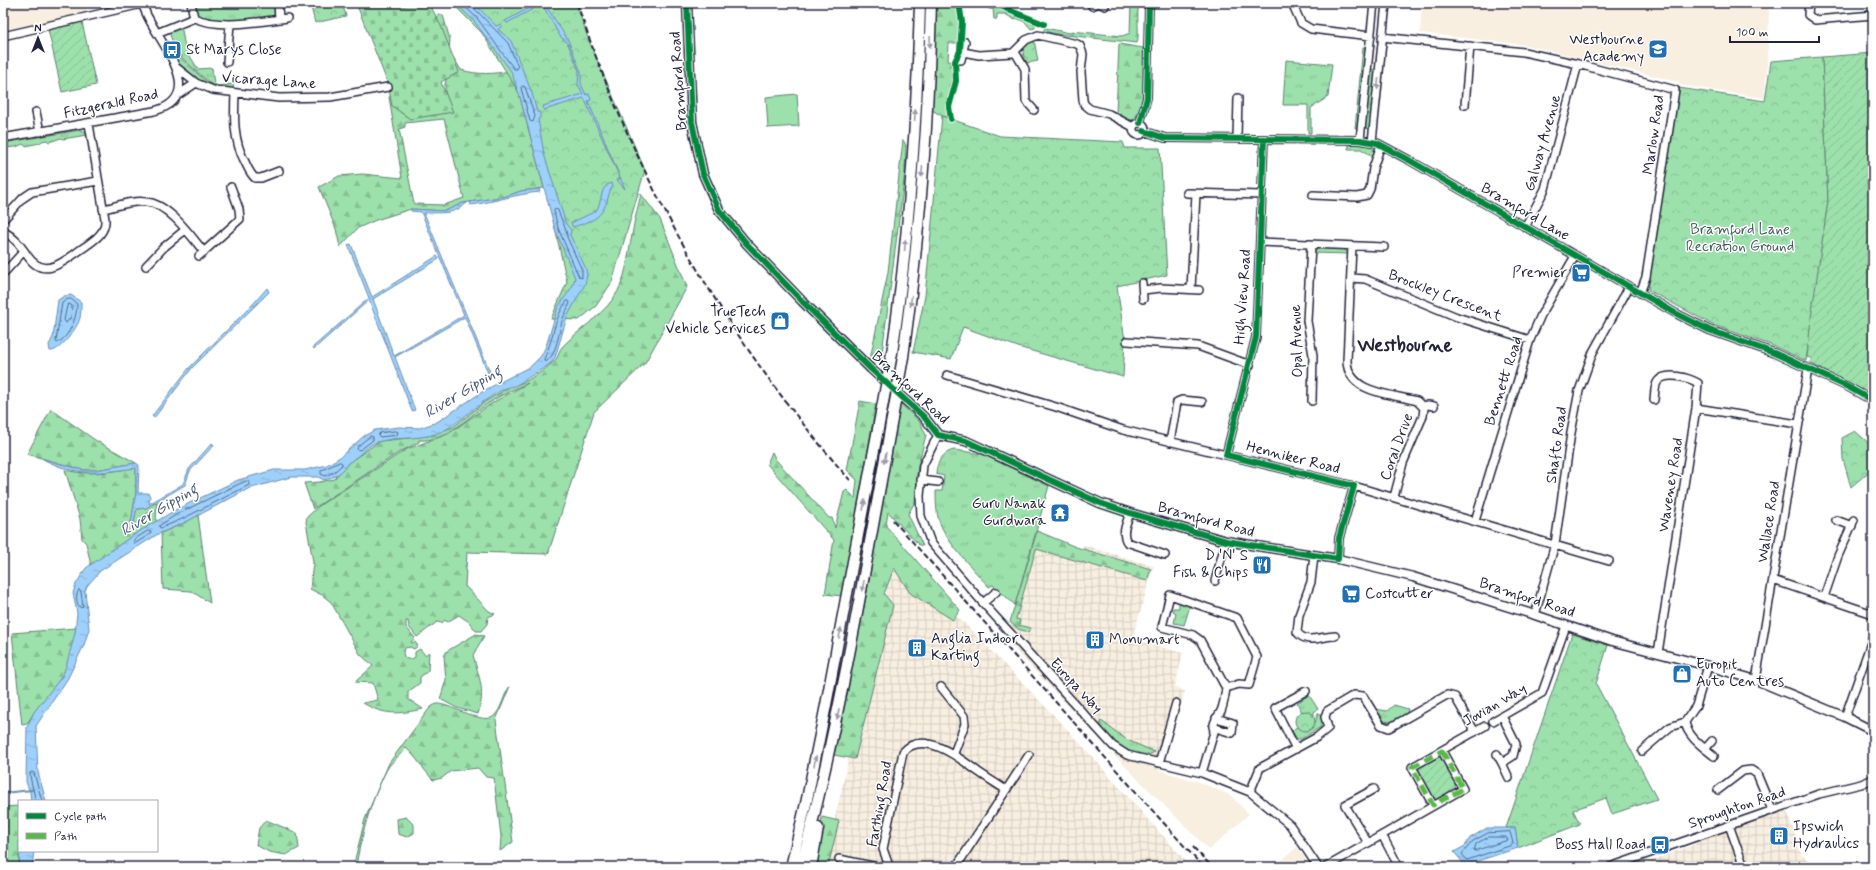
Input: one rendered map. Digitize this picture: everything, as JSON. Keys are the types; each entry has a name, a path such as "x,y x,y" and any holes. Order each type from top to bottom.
{"highway":[{"path":"791,867 807,799 855,557 892,353 902,286 918,82 920,3"},
{"path":"801,867 820,798 839,710 866,568 903,357 911,298 930,82 931,3"},
{"path":"811,867 819,817 820,798"},
{"path":"784,867 798,814 807,799"}],"main road":[{"name":"Bramford Road","path":"687,3 692,122 703,174 719,210 747,244 802,301 871,369 924,417 938,435 966,441 1100,503 1130,513 1226,541 1338,559 1412,576 1612,641 1756,680 1845,717 1873,732"}],"street":[{"path":"191,3 194,18"},
{"path":"157,33 194,18 230,24 283,19 278,3"},
{"path":"1140,123 1147,98 1149,3"},
{"path":"1292,3 1301,22 1311,29 1370,36"},
{"path":"1809,3 1808,12 1811,18 1818,20 1873,15"},
{"path":"3,36 142,4"},
{"name":"Fitzgerald Road","path":"3,138 89,124 159,110 172,103 178,95 179,83 177,68 142,4"},
{"path":"1360,140 1374,5 1385,6 1372,142"},
{"path":"227,62 230,24"},
{"path":"963,52 979,55 1015,52 1026,40 1038,35 1077,44 1080,46 1082,54 1081,72 1084,104 1090,109 1109,114 1133,127 1136,134 1140,134 1144,131 1143,125 1140,123"},
{"name":"Marlow Road","path":"1382,37 1524,52 1578,64 1675,90 1646,277 1640,293"},
{"path":"961,60 965,42"},
{"path":"1464,105 1470,46"},
{"path":"1015,52 1025,69 1025,103 1034,110"},
{"path":"1368,64 1379,65"},
{"name":"Galway Avenue","path":"1525,227 1545,189 1578,64"},
{"name":"Vicarage Lane","path":"177,68 196,83 213,90 235,93 303,99 337,96 388,88"},
{"path":"178,95 184,93 196,83"},
{"path":"235,93 234,124 236,142 250,173 258,178 279,171"},
{"path":"1237,138 1238,98"},
{"path":"36,112 40,132"},
{"path":"1133,127 1137,123 1140,123"},
{"path":"3,231 16,240 32,262 39,267 48,268 56,266 100,235 105,223 89,124"},
{"name":"Bramford Lane","path":"1144,131 1165,138 1360,140 1381,145 1629,287 1710,330 1774,353 1873,401"},
{"name":"High View Road","path":"1226,455 1250,365 1256,328 1264,139"},
{"path":"1317,198 1357,197 1367,194 1370,189 1373,166 1381,145"},
{"path":"3,220 23,198 32,192 98,181"},
{"path":"103,209 140,202 151,202 166,211 185,230 201,254 240,218 240,212 231,188"},
{"path":"1187,193 1262,195"},
{"path":"1191,289 1196,194"},
{"path":"146,266 164,247 185,230"},
{"path":"1260,242 1352,246 1375,250 1384,247"},
{"name":"Opal Avenue","path":"1310,245 1307,324 1313,354 1308,388 1312,401"},
{"name":"Coral Drive","path":"1352,246 1348,367 1356,382 1369,388 1417,401 1423,406 1434,406"},
{"path":"3,274 24,251"},
{"name":"Bennett Road","path":"1475,521 1530,340 1541,315 1575,256"},
{"name":"Brockley Crescent","path":"1351,278 1365,279 1457,317 1530,340"},
{"path":"1143,299 1142,286 1199,290"},
{"name":"Shafto Road","path":"1535,615 1556,544 1571,432 1579,390 1593,352 1629,287"},
{"path":"1340,334 1348,334"},
{"path":"1127,341 1198,346 1250,365"},
{"name":"Wallace Road","path":"1756,680 1808,369"},
{"name":"Henniker Road","path":"947,375 1050,405 1123,430 1354,486 1556,544 1609,561"},
{"name":"Waveney Road","path":"1654,400 1656,385 1659,379 1667,376 1690,379 1698,383 1696,408 1658,653"},
{"path":"1170,442 1177,402 1182,400 1202,402"},
{"name":"Coral Drive","path":"1394,497 1403,463 1423,416 1423,406"},
{"path":"1696,408 1798,424"},
{"name":"Europa Way","path":"938,435 924,460 921,480 920,506 927,534 940,554 983,603 1113,746 1127,755 1202,773 1250,792 1290,825 1318,867"},
{"path":"921,480 938,482"},
{"path":"1338,559 1339,538 1354,486"},
{"path":"1130,513 1124,531 1124,536 1127,542 1165,554"},
{"path":"1824,597 1838,556 1853,523 1836,520"},
{"path":"1215,581 1226,541"},
{"path":"1314,555 1311,582 1299,615 1297,632 1299,636 1310,640 1325,636 1335,636"},
{"path":"1773,580 1873,614"},
{"path":"983,603 996,592"},
{"path":"1202,773 1214,732 1213,727 1220,711 1226,688 1200,640 1193,635 1162,627 1170,595 1237,618 1257,657 1249,686 1239,684 1226,688"},
{"name":"Jovian Way","path":"1493,721 1542,693 1566,626"},
{"path":"1845,717 1873,637"},
{"path":"1642,751 1670,727 1686,722 1696,706 1708,666"},
{"path":"941,687 965,719 954,753"},
{"path":"1296,749 1275,708 1306,691"},
{"path":"1250,792 1260,768 1317,737 1328,728 1325,717 1327,711 1354,695 1363,696 1381,725 1389,728 1447,696 1455,697 1475,732"},
{"path":"1159,763 1176,703"},
{"path":"1502,716 1516,744 1513,756 1502,763"},
{"path":"1213,727 1232,732 1234,723 1216,718"},
{"path":"1686,722 1690,734 1714,756"},
{"name":"Jovian Way","path":"1433,805 1412,767 1485,726"},
{"path":"1705,748 1712,741"},
{"name":"Farthing Road","path":"839,859 879,867 890,866 883,848 903,752 911,745 920,744 954,753 978,772 1006,790"},
{"path":"1326,867 1463,789 1442,751"},
{"path":"1497,754 1509,778"},
{"path":"956,867 1029,755"},
{"path":"1718,790 1743,771 1752,770 1757,774 1772,810"},
{"name":"Sproughton Road","path":"1610,867 1819,794 1860,784 1873,779"},
{"path":"1368,843 1345,805 1374,788"},
{"path":"1729,825 1744,867"},
{"path":"1382,835 1399,867"}],"shaded area":[{"path":"3,3 85,3 88,13 3,31"},
{"name":"Westbourne Academy","path":"1422,3 1769,3 1768,61 1764,98 1679,85 1679,82 1525,45 1420,33"},
{"path":"1083,545 1154,566 1132,639 1183,653 1175,687 1185,691 1160,771 1127,761 1123,764 1006,640 1010,622 1018,629 1030,628 1019,625 1016,619 1036,549 1078,561"},
{"path":"895,552 1069,731 1191,867 824,867"},
{"path":"1127,761 1199,782 1230,795 1249,814 1209,850 1123,764"},
{"path":"1780,807 1787,811 1802,855 1816,867 1635,867 1693,845 1729,825"},
{"path":"1297,847 1311,867 1274,867"}],"green space":[{"path":"194,3 275,3 276,11 273,17 264,19 217,19 199,16 196,13"},
{"path":"310,3 342,3 346,16 315,23"},
{"path":"356,3 429,3 441,26 459,72 441,82 453,112 410,119 392,106 388,84"},
{"path":"452,3 576,3 589,41 645,170 612,282 596,306 579,320 551,319 567,282 528,107 482,33"},
{"path":"933,3 958,3 960,23 958,43 949,43 948,61 954,62 954,81 948,106 950,118 942,116 932,110"},
{"path":"983,3 994,3 1035,23 1035,28 1031,29 1025,22 1016,18 1015,20 1005,14 997,14 997,19 994,19 993,9 989,9 988,5 983,5"},
{"path":"1131,3 1139,3 1137,43 1057,34 1043,31 1045,28 1070,33 1071,31 1122,36 1130,33"},
{"path":"438,15 443,15 450,40 449,50 461,70 486,74 511,71 520,97 544,188 521,191 507,196 463,203 445,211 411,209 376,220 358,228 340,247 336,229 319,187 339,176 362,174 402,178 389,97 393,95 400,112 406,116 446,113 445,84 448,73 435,34","holes":["444,119 464,198 444,205 414,204 399,129 405,127 405,123"]},
{"path":"82,22 96,85 62,92 48,29"},
{"path":"177,29 182,30 185,48 198,69 212,68 214,84 218,86 233,84 234,89 213,86 176,52 169,32"},
{"path":"1034,40 1038,61 1027,63 1023,50 1024,47"},
{"path":"1119,44 1143,48 1143,97 1141,107 1133,120 1127,119 1116,113"},
{"path":"1363,47 1368,48 1366,65 1363,70 1359,128 1355,128"},
{"path":"175,53 212,87 195,78 186,71 174,57"},
{"path":"1873,53 1873,397 1810,363 1811,358 1807,357 1811,318 1828,201 1822,57"},
{"name":"Bramford Lane Recration Ground","path":"1822,57 1828,201 1806,361 1771,345 1713,325 1648,290 1679,88 1765,101 1771,61"},
{"path":"1286,60 1332,64 1328,97 1311,108 1311,133 1308,133 1308,105 1283,105"},
{"path":"1373,69 1376,72 1371,129 1364,128 1370,70"},
{"path":"797,94 799,126 768,128 766,97"},
{"path":"942,116 1000,136 1123,142 1125,148 1160,148 1167,275 1117,286 1125,341 1123,377 1018,347 963,327 951,359 913,352 925,296"},
{"path":"80,130 84,131 87,135 63,139 61,138 49,142 47,140 25,146 23,144 16,147 3,148 3,143"},
{"path":"903,140 906,145 905,172 881,361 870,359 888,272"},
{"path":"1350,143 1361,143 1371,146 1375,152 1374,157 1361,149 1348,149"},
{"path":"641,194 660,219 687,287 645,363 594,412 548,554 467,552 465,586 489,611 495,614 488,617 487,624 481,631 476,631 469,622 459,615 447,622 445,620 442,623 437,622 417,637 409,627 408,621 406,621 406,627 415,638 411,642 415,642 418,646 414,649 410,647 405,648 403,652 404,657 407,659 412,659 415,657 415,652 420,649 425,655 429,652 428,671 420,677 420,683 408,692 408,699 423,709 392,713 378,710 363,703 378,700 373,683 355,682 373,666 360,654 331,602 322,595 310,589 313,562 306,522 307,517 320,505 407,449 448,434 492,403 528,383 492,401 448,432 429,440 419,440 419,442 398,453 313,509 304,483 334,479 348,463 380,441 428,436 453,427 486,401 511,386 529,380 553,362 557,358 562,347 607,306 618,291 626,268"},
{"path":"1317,248 1344,248 1349,254 1313,253"},
{"path":"860,401 876,404 842,596 825,594 834,540 767,464 772,452 776,460 829,518 832,518 835,528 844,492 847,490 855,498 857,480 847,470"},
{"path":"900,403 920,422 926,435 918,466 915,502 908,514 923,546 919,545 888,512 886,526 960,610 953,620 910,593 894,568 884,594 893,605 855,759 834,755 867,591"},
{"path":"51,409 95,440 136,463 96,470 83,470 27,454"},
{"path":"1855,431 1873,447 1873,468 1851,487 1843,459 1842,438"},
{"path":"954,450 982,454 1049,486 1015,605 993,585 989,587 957,551 940,524 937,510 936,491 942,491 944,476 936,474 936,470 943,456"},
{"path":"136,467 136,493 131,523 134,523 136,511 138,509 146,508 157,502 156,522 135,534 91,565 86,543 82,539 80,519 65,470 92,473 109,472"},
{"path":"198,515 210,603 191,591 163,589 161,533"},
{"path":"1037,531 1076,547 1151,569 1147,581 1036,549 1016,619 1020,620 1019,625 1031,628 1028,632 1018,629 1010,622"},
{"path":"1179,602 1190,606 1184,625 1174,623 1176,613 1173,611 1173,608 1179,608"},
{"path":"76,628 71,652 62,676 27,724 22,725 12,633"},
{"path":"476,634 484,636 473,655 482,691 478,714 457,708 440,699 446,680 444,656 447,651"},
{"path":"1572,634 1608,645 1596,684 1657,799 1612,814 1606,798 1573,810 1580,824 1518,848 1515,828 1506,828"},
{"path":"510,686 496,720 513,842 500,851 501,836 494,778 486,777 478,768 451,771 442,778 433,780 406,748 389,766 383,778 389,763 432,706 437,704 442,705 475,716 489,718 497,713"},
{"path":"1309,695 1318,709 1314,712 1314,716 1309,712 1302,712 1297,703"},
{"path":"1394,705 1408,709 1407,713 1391,722 1383,721 1375,709 1387,711"},
{"path":"1305,711 1312,714 1315,721 1312,728 1305,731 1298,728 1295,721 1298,714"},
{"path":"1318,713 1322,718 1321,727 1301,739 1297,739 1292,731 1295,728 1315,723"},
{"path":"1100,720 1127,740 1155,752 1146,756 1125,749 1111,739 1102,727"},
{"path":"1441,754 1459,787 1433,802 1414,768"},
{"path":"376,793 364,829 356,867 353,867 365,819"},
{"path":"18,806 19,867 3,867 3,807"},
{"path":"406,817 414,825 414,833 407,837 398,834 397,819"},
{"path":"822,817 839,821 828,867 815,867 816,850"},
{"path":"266,820 297,833 299,848 286,855 269,852 256,845 259,828"}],"water":[{"path":"455,3 474,3 496,26 501,24 502,26 498,29 511,41 532,93 537,112 540,112 540,118 538,119 544,154 566,224 571,230 570,235 586,269 587,275 585,284 567,317 555,358 550,364 515,386 499,392 489,398 445,430 430,436 389,440 372,444 348,463 338,474 324,480 318,477 291,477 248,489 184,523 158,534 100,571 87,586 85,591 89,629 84,645 68,678 36,726 38,772 46,800 31,800 30,792 26,782 27,727 34,712 63,675 75,633 77,613 73,593 76,584 86,568 135,534 177,509 238,480 274,470 305,470 327,465 340,457 364,436 375,430 399,427 420,428 437,422 485,390 531,366 541,356 546,346 558,307 572,287 575,278 555,229 520,97 511,71 474,21"},
{"path":"539,3 544,3 568,40 581,72 581,84 586,95 589,94 591,100 588,101 625,189 617,180 620,178 584,98 544,110 543,106 583,94 578,84 579,71 568,44 560,36 542,4 507,23 505,21"},
{"path":"611,183 613,186 604,207 598,216 590,221 573,227 571,223 596,211 603,191 607,185"},
{"path":"539,189 540,192 522,194 480,204 471,205 470,202 507,196 521,191"},
{"path":"463,203 467,203 451,212 424,213 490,372 488,373 465,317 395,357 415,410 412,411 369,300 314,349 313,347 369,298 348,245 351,244 372,297 437,256 439,259 373,299 394,356 464,315 421,212 411,211 411,209 445,211"},
{"path":"267,288 269,292 192,368 154,418 152,416 189,368"},
{"path":"71,295 81,302 79,322 59,348 50,351 49,345 53,337 58,300 64,296"},
{"path":"212,443 214,445 190,471 185,485 146,508 138,509 136,511 134,523 131,523 136,493 136,468 99,472 77,471 66,469 43,459 83,470 96,470 136,463 139,465 138,493 148,493 150,496 149,504 183,484 189,469"},
{"path":"1487,828 1515,828 1518,848 1465,865 1454,852 1465,846 1470,838"},
{"path":"20,852 34,852 32,867 19,867"}],"waterway":[{"path":"3,793 32,790"}],"railway":[{"path":"577,3 618,113 669,218 697,270 728,320 761,368 796,415 850,480"},
{"path":"893,520 1203,867"},
{"path":"1193,847 1212,867"}],"marked path":[{"path":"1442,751 1463,789 1433,805 1412,767 1442,751"}],"cycle path":[{"path":"687,3 692,122 703,174 719,210 747,244 802,301 871,369 924,417 938,435 966,441 1100,503 1130,513 1226,541 1338,559 1339,538 1354,486 1226,455 1256,337 1264,139"},
{"path":"951,119 949,107 956,81 955,61 960,51 962,22 959,3"},
{"path":"996,3 1011,11 1044,24"},
{"path":"1140,123 1147,98 1149,3"},
{"path":"1144,131 1165,138 1360,140 1377,143 1677,314 1709,330 1774,353 1848,387 1873,401"}],"place":[{"name":"Westbourne Academy","path":"1658,49"},
{"name":"St Marys Close","path":"172,50"},
{"name":"Premier","path":"1581,273"},
{"name":"TrueTech Vehicle Services","path":"780,321"},
{"name":"Guru Nanak Gurdwara","path":"1060,513"},
{"name":"D 'N' S Fish & Chips","path":"1262,565"},
{"name":"Costcutter","path":"1351,594"},
{"name":"Monumart","path":"1095,640"},
{"name":"Anglia Indoor Karting","path":"917,648"},
{"name":"Europit Auto Centres","path":"1682,674"},
{"name":"Ipswich Hydraulics","path":"1779,836"},
{"name":"Boss Hall Road","path":"1660,845"}],"district":[{"name":"Westbourne","path":"1405,345"}],"water label":[{"name":"River Gipping","path":"463,392"},
{"name":"River Gipping","path":"159,510"}]}
